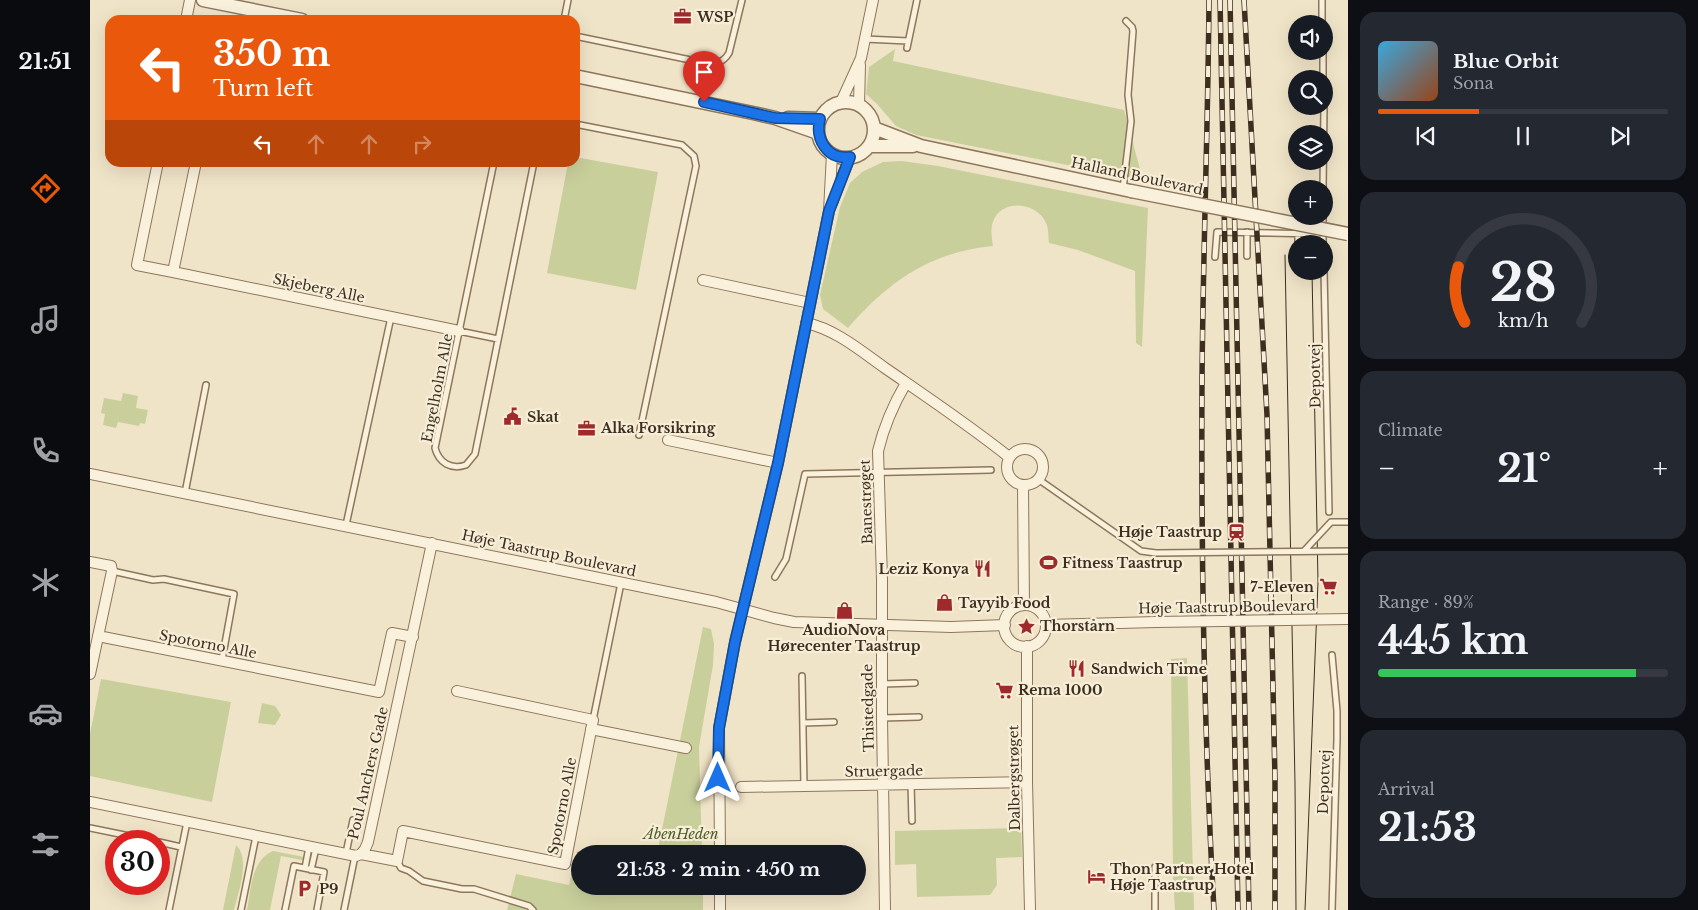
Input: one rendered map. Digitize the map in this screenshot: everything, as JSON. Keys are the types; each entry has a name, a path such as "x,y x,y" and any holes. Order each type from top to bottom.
{"street":[{"path":"187,15 190,0"},
{"path":"203,0 277,15"},
{"path":"859,104 861,58 873,0"},
{"path":"841,102 861,58"},
{"path":"580,77 775,118 818,133"},
{"path":"841,102 859,104 870,115 874,128 869,146 863,152 850,157 840,157 832,154 821,143 818,133 820,119 825,110 832,105 841,102"},
{"path":"775,118 820,119"},
{"name":"Halland Boulevard","path":"874,128 920,146 1348,234"},
{"name":"Halland Boulevard","path":"869,146 920,146"},
{"path":"720,845 719,728 743,609 778,463 829,211 832,154"},
{"path":"829,211 850,157"},
{"name":"Skjeberg Alle","path":"157,167 137,265 459,331"},
{"path":"174,272 195,167"},
{"path":"703,280 810,303"},
{"path":"806,323 821,327 853,346 959,419 1009,457"},
{"name":"Banestrøget","path":"882,626 878,451 883,430 892,407 906,383"},
{"path":"668,440 778,463"},
{"path":"1022,449 1036,452 1042,464 1042,470 1038,479 1023,485 1018,484 1010,477 1006,467 1009,457 1015,451 1022,449"},
{"name":"Høje Taastrup Boulevard","path":"90,474 716,602 794,622 951,627 1004,625"},
{"path":"1023,485 1024,605"},
{"name":"Poul Anchers Gade","path":"90,802 354,855 366,849 432,543"},
{"path":"90,562 111,566 112,571 90,674"},
{"path":"1024,605 1030,605 1041,612 1046,625 1039,641 1027,646 1014,643 1005,632 1004,625 1010,611 1024,605"},
{"name":"Høje Taastrup Boulevard","path":"1046,625 1348,619"},
{"name":"Thistedgade","path":"882,626 885,910"},
{"name":"Spotorno Alle","path":"98,636 379,692 392,633 413,636"},
{"name":"Dalbergstrøget","path":"1027,646 1027,782 1030,910"},
{"path":"457,691 686,748"},
{"name":"Spotorno Alle","path":"397,861 403,831 565,864 592,725"},
{"name":"Struergade","path":"741,787 1027,782"},
{"path":"354,855 397,861"},
{"path":"720,895 720,910"}],"lane":[{"path":"565,15 568,0"},
{"path":"580,37 716,64 726,58 729,53 742,0"},
{"path":"906,48 917,0"},
{"path":"1322,0 1322,15"},
{"path":"1126,21 1133,31 1128,95 1131,121 1127,190"},
{"path":"865,39 908,41"},
{"path":"1323,180 1324,115"},
{"path":"580,125 682,145 694,156 696,166 639,435"},
{"name":"Engelholm Alle","path":"493,167 435,448 437,456 442,462 453,467 466,465 475,454 533,167"},
{"path":"1215,257 1216,232 1323,234 1322,225"},
{"path":"1247,232 1247,256"},
{"name":"Depotvej","path":"1324,280 1330,512"},
{"path":"346,525 391,317"},
{"path":"459,331 498,339"},
{"path":"185,493 206,385"},
{"path":"775,577 786,559 804,474 991,470"},
{"path":"1038,479 1141,551 1156,553 1348,551"},
{"path":"1304,551 1331,522 1348,522"},
{"path":"112,571 154,580 164,578 234,594 222,660"},
{"path":"592,725 621,583"},
{"name":"Depotvej","path":"1332,655 1337,711 1337,739 1332,910"},
{"path":"802,676 804,786"},
{"path":"882,684 916,683"},
{"path":"882,718 919,717"},
{"path":"803,723 834,722"},
{"path":"911,784 912,821"},
{"path":"344,910 354,855 353,820"},
{"path":"169,910 187,821"},
{"path":"90,828 105,831"},
{"path":"241,910 256,836"},
{"path":"170,844 181,847"},
{"path":"305,868 313,847"},
{"path":"312,870 313,847"},
{"path":"397,861 401,868 423,881 462,889 474,889 529,906 533,910"},
{"path":"285,910 294,866 324,872 317,910"},
{"path":"1155,867 1155,910"}],"green space":[{"path":"895,49 893,61 1124,110 1143,180 916,135 896,126 866,94 869,67"},
{"path":"580,158 658,172 636,290 547,273 567,167 580,167"},
{"path":"902,161 938,166 1148,208 1142,347 1136,343 1135,271 1078,250 1049,243 1047,225 1041,216 1027,207 1019,206 1011,206 997,214 992,228 993,246 970,249 949,255 930,262 912,272 879,297 848,328 823,309 820,295 840,207 850,183 862,172 883,162"},
{"path":"123,393 138,396 136,408 148,410 145,424 140,423 139,426 118,422 116,428 103,425 105,414 101,413 104,398 121,401"},
{"name":"ÅbenHeden","path":"703,627 711,629 714,644 713,665 699,747 702,845 659,845"},
{"path":"1187,658 1194,910 1175,910 1171,659"},
{"path":"101,679 231,702 212,802 90,776 90,734"},
{"path":"262,703 275,706 281,715 275,725 258,723"},
{"path":"1021,828 1022,857 996,858 997,885 990,895 917,897 916,864 895,865 895,831"},
{"path":"236,845 243,859 240,886 234,910 223,910"},
{"path":"273,851 304,857 302,860 281,856 270,910 247,910 256,868 266,855"},
{"path":"516,874 569,885 571,876 571,895 703,895 703,910 507,910"}],"tram line":[{"path":"1285,255 1296,910"},
{"path":"1305,910 1318,582 1312,280"}],"railway":[{"path":"1209,0 1202,380 1202,512 1204,645 1214,910"},
{"path":"1220,0 1238,910"},
{"path":"1230,0 1249,910"},
{"path":"1244,0 1267,415 1275,779 1275,910"}],"place":[{"name":"WSP","path":"683,17"},
{"name":"Skat","path":"513,417"},
{"name":"Alka Forsikring","path":"587,428"},
{"name":"Høje Taastrup","path":"1236,532"},
{"name":"Fitness Taastrup","path":"1048,563"},
{"name":"Leziz Konya","path":"983,569"},
{"name":"7-Eleven","path":"1328,587"},
{"name":"Tayyib Food","path":"944,603"},
{"name":"AudioNova Hørecenter Taastrup","path":"844,610"},
{"name":"Thorstårn","path":"1026,626"},
{"name":"Sandwich Time","path":"1077,669"},
{"name":"Rema 1000","path":"1004,690"},
{"name":"Thon Partner Hotel Høje Taastrup","path":"1096,877"},
{"name":"P9","path":"305,889"}],"route":[{"path":"704,102 775,118 820,119 818,136 826,150 840,157 850,157 829,211 778,463 735,642 719,728 718,778"}]}
